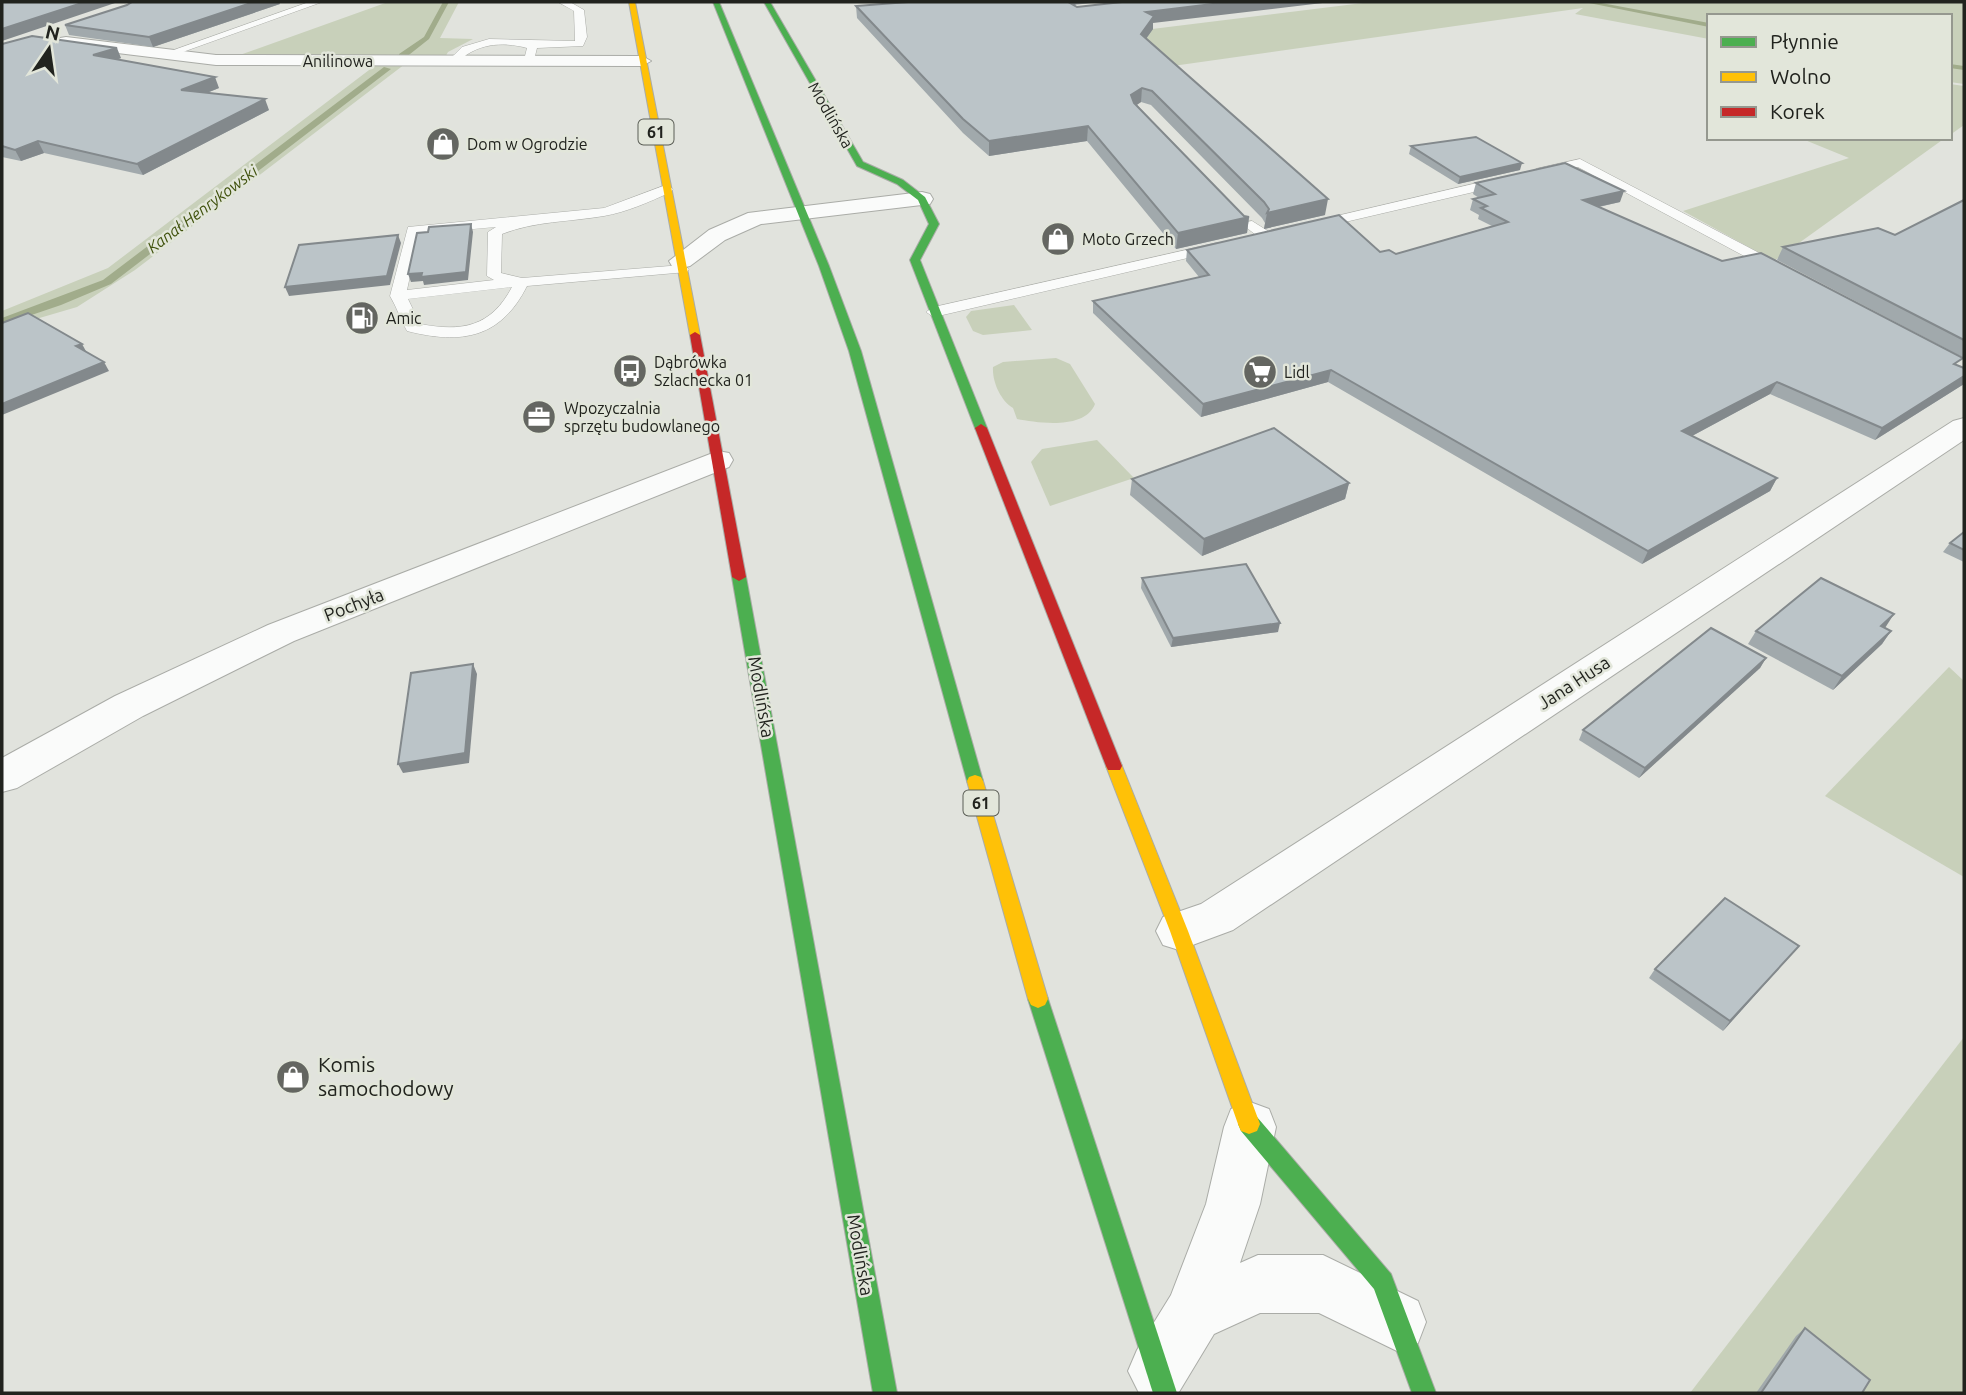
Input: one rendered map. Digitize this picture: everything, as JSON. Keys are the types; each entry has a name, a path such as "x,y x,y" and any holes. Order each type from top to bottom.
{"main road":[{"name":"Modlińska","path":"632,2 718,460 885,1393"},
{"name":"61","path":"716,2 855,351 1016,930 1161,1382"},
{"name":"Modlińska","path":"767,2 860,164 900,182 922,200"},
{"path":"922,200 934,224 915,260 1179,931 1250,1127 1382,1282 1424,1393"}],"street":[{"name":"Anilinowa","path":"73,26 49,37 162,56 285,62 453,61 529,53 642,61"},
{"path":"681,265 718,235 756,218 922,200"},
{"path":"1234,206 1262,233"},
{"name":"Jana Husa","path":"1179,931 1217,917 1964,427"},
{"name":"Pochyła","path":"2,778 129,706 281,633 718,460"},
{"path":"1161,1382 1193,1313 1233,1204 1250,1127"},
{"path":"1193,1313 1258,1284 1323,1284 1397,1322"}],"lane":[{"path":"162,56 317,2"},
{"path":"529,53 579,44 582,37 579,10 563,2"},
{"path":"1305,227 1580,163 1796,278"},
{"path":"522,282 505,312 480,327 448,335 413,328 409,314 398,296 413,230 605,212 636,203 666,189"},
{"path":"522,282 494,275 495,232 523,221"},
{"path":"934,312 1226,245"},
{"path":"398,296 681,265"}],"green space":[{"path":"388,2 459,2 440,38 473,39 448,52 444,59 237,56"},
{"path":"1371,2 1964,2 1964,84 1952,82 1952,14 1707,14 1707,39 1575,14 1583,8 1052,83 1022,45"},
{"path":"377,64 405,64 135,270 77,307 2,329 2,311 108,268"},
{"path":"1952,84 1964,86 1964,125 1952,134"},
{"path":"1805,140 1942,140 1774,261 1683,211 1849,158"},
{"path":"1014,305 1032,330 983,335 973,331 966,317 971,311"},
{"path":"1056,358 1070,364 1095,404 1090,412 1082,418 1060,423 1017,419 1013,408 998,391 993,367 1003,362"},
{"path":"1097,440 1134,478 1050,506 1031,462 1042,449"},
{"path":"1949,667 1964,681 1964,877 1825,796"},
{"path":"1964,1037 1964,1393 1690,1393"}],"building":[{"path":"2,2 85,2 2,29"},
{"path":"132,2 254,2 149,37 65,25"},
{"path":"908,2 1068,2 1077,7 1122,2 1229,2 1146,12 1154,16 1141,34 1328,199 1267,213 1269,209 1264,202 1152,91 1142,88 1131,95 1134,103 1244,216 1249,217 1178,233 1088,126 989,141 963,119 856,6"},
{"path":"32,36 117,48 93,55 215,77 181,90 265,99 137,164 38,141 15,150 2,146 2,44"},
{"path":"1476,137 1522,163 1460,177 1411,146"},
{"path":"1565,163 1624,191 1583,200 1722,261 1761,253 1963,358 1954,364 1964,368 1964,376 1882,428 1777,382 1682,431 1777,478 1648,551 1331,370 1203,404 1093,301 1209,275 1187,250 1339,215 1380,252 1389,250 1396,254 1508,222 1481,208 1487,206 1473,199 1495,194 1476,183"},
{"path":"1964,200 1964,340 1783,247 1878,228 1895,235"},
{"path":"471,224 466,272 421,277 422,273 408,274 417,233 428,232 429,227"},
{"path":"398,235 387,276 285,287 299,245"},
{"path":"28,313 82,344 76,346 104,362 2,404 2,323"},
{"path":"1274,428 1349,483 1204,539 1132,479"},
{"path":"1964,532 1964,550 1950,543"},
{"path":"1246,564 1280,623 1173,638 1142,578"},
{"path":"1821,578 1894,614 1881,626 1891,631 1842,676 1756,631"},
{"path":"1711,628 1766,658 1645,768 1583,730"},
{"path":"473,664 465,753 398,764 411,673"},
{"path":"1725,898 1799,946 1730,1021 1655,969"},
{"path":"1805,1328 1870,1380 1862,1393 1761,1393"}],"waterway":[{"name":"Kanał Henrykowski","path":"402,56 427,38 446,2"},
{"path":"1587,2 1707,25"},
{"path":"1952,66 1964,68"},
{"name":"Kanał Henrykowski","path":"2,322 107,282 387,69"}],"traffic: fast":[{"path":"716,2 824,266 855,351 975,781"},
{"path":"767,2 860,164 900,182 922,199 934,224 915,260 981,428"},
{"path":"739,577 885,1393"},
{"path":"1038,999 1165,1393"},
{"path":"1249,1124 1383,1282 1424,1393"}],"traffic: slow":[{"path":"632,2 695,335"},
{"path":"1114,766 1179,931 1249,1124"},
{"path":"975,781 1038,999"}],"traffic: jam":[{"path":"695,335 739,577"},
{"path":"981,428 1114,766"}],"place":[{"name":"Dom w Ogrodzie","path":"443,144"},
{"name":"Moto Grzech","path":"1058,239"},
{"name":"Amic","path":"362,318"},
{"name":"Dąbrówka Szlachecka 01","path":"630,371"},
{"name":"Lidl","path":"1260,372"},
{"name":"Wpozyczalnia sprzętu budowlanego","path":"539,417"},
{"name":"Komis samochodowy","path":"293,1077"}]}
